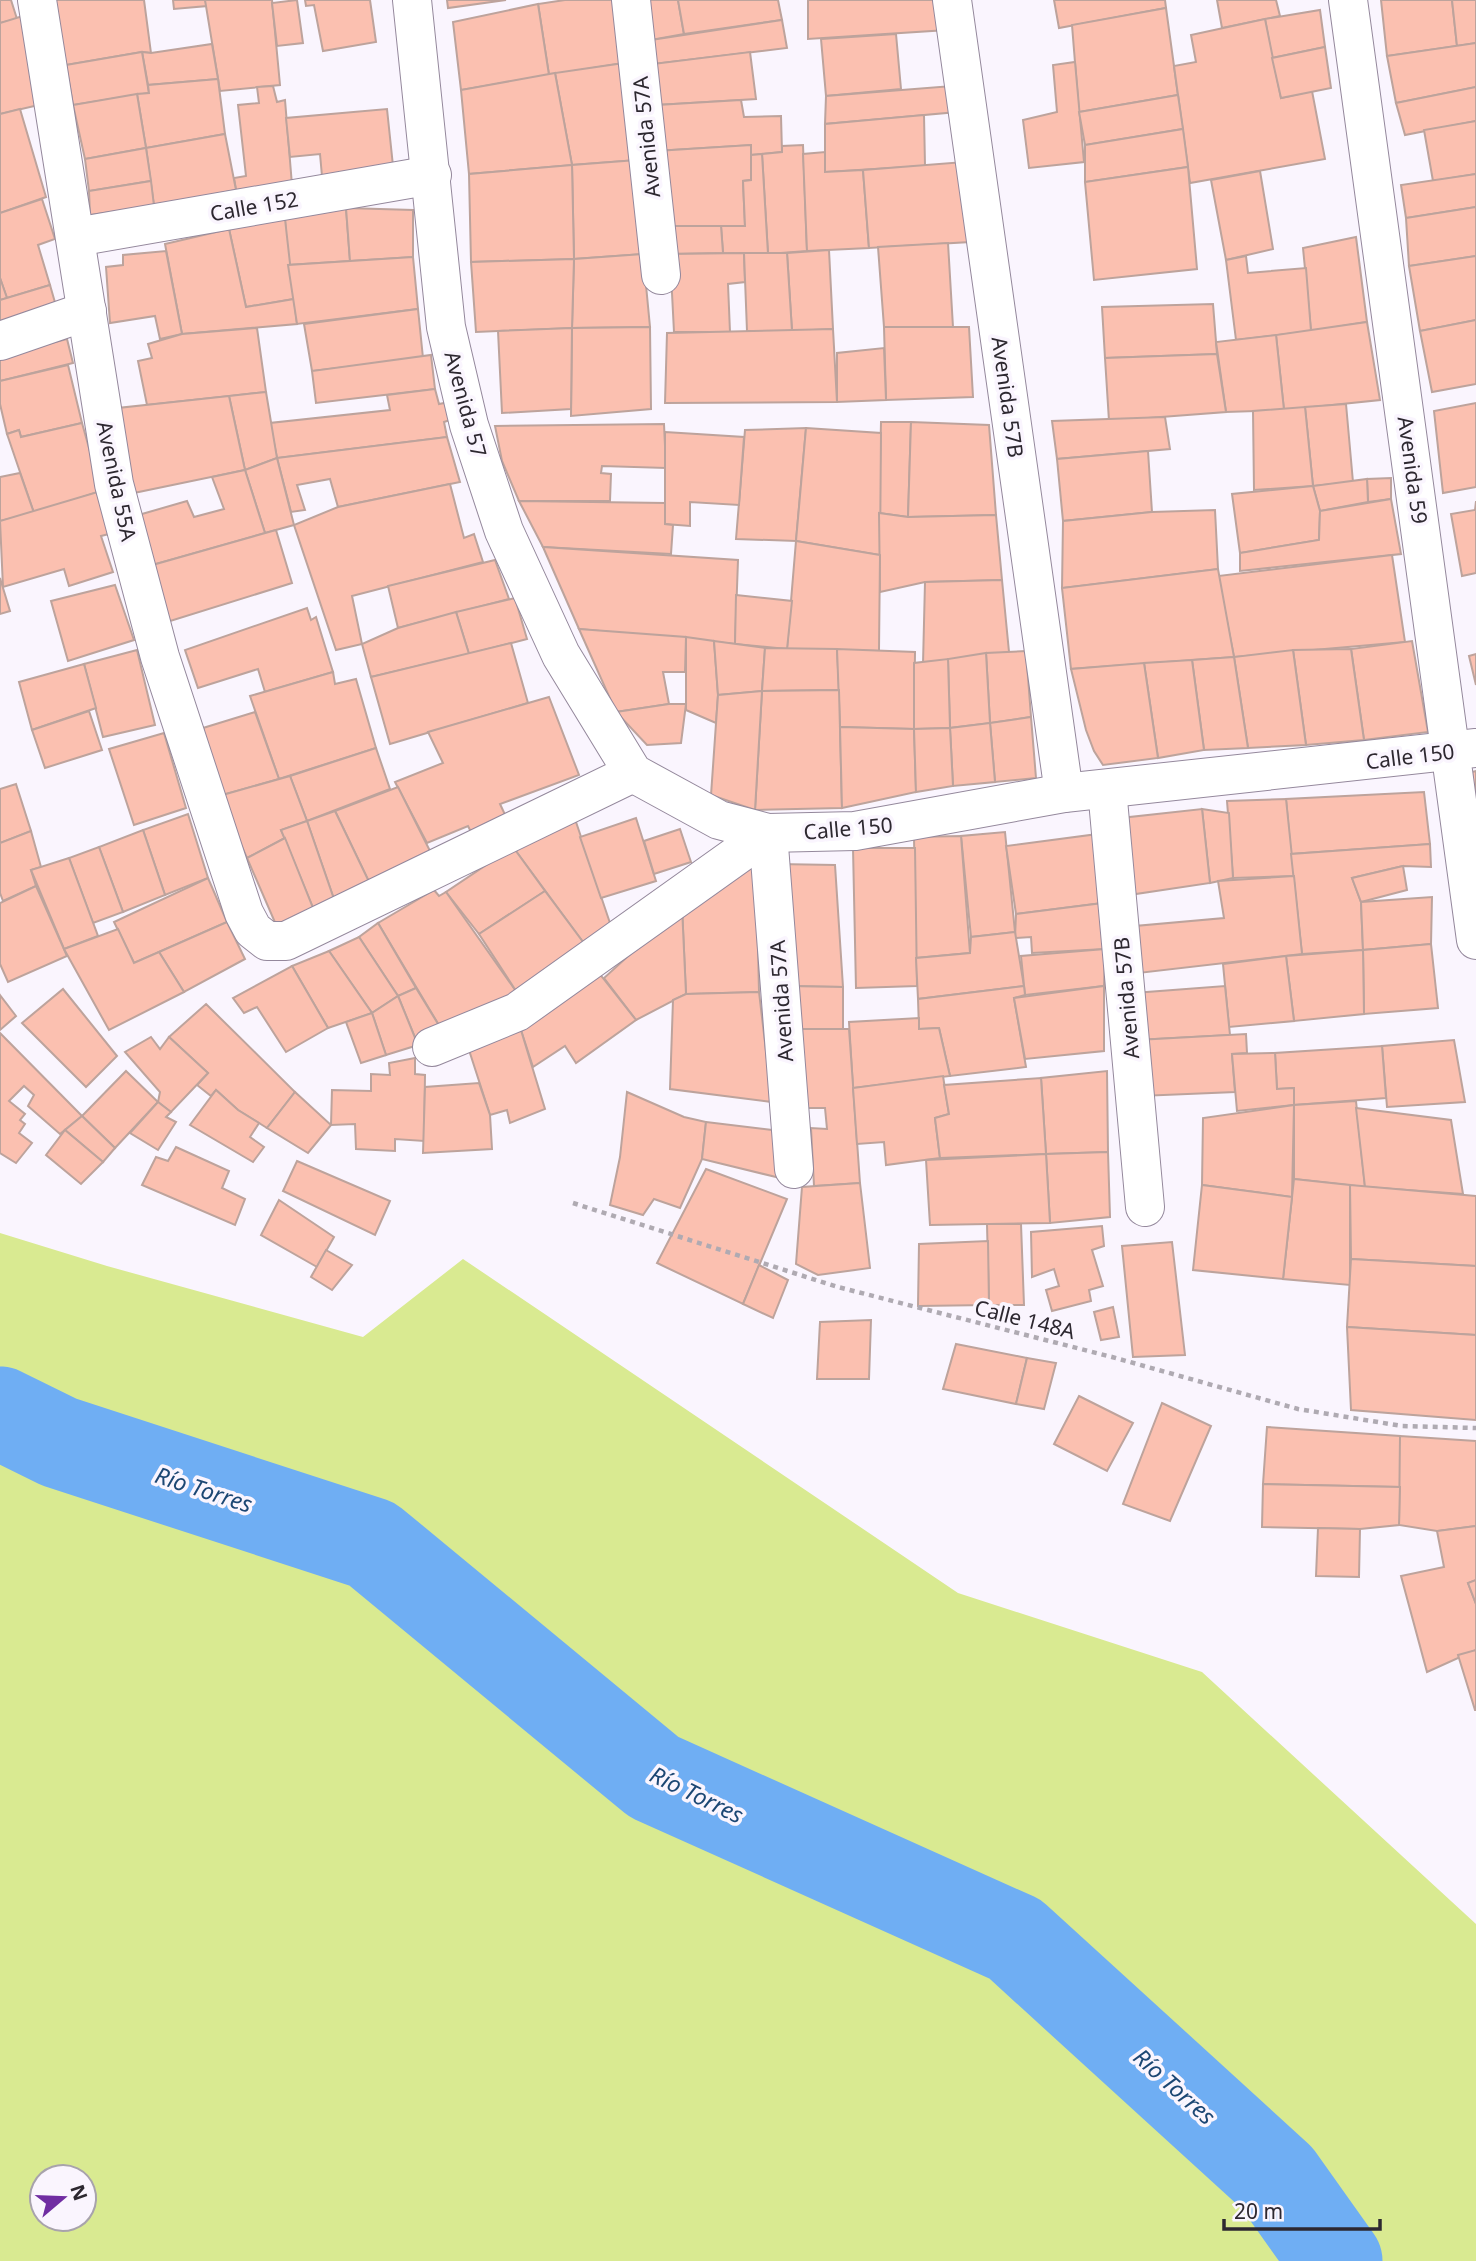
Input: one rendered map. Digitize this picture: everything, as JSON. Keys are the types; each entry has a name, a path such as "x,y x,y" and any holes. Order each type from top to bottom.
{"lane":[{"name":"Avenida 55A","path":"37,0 114,484 160,657 244,913 253,930 267,941 286,941 633,774"},
{"name":"Avenida 57","path":"412,0 446,327 469,425 504,531 561,655 633,774"},
{"name":"Avenida 57A","path":"631,0 661,275"},
{"name":"Avenida 57B","path":"952,0 1064,793"},
{"name":"Avenida 59","path":"1348,0 1464,750 1476,940"},
{"name":"Calle 152","path":"76,237 432,175"},
{"path":"0,341 87,311"},
{"name":"Calle 150","path":"633,774 719,820 768,833 855,831 1064,793 1464,750"},
{"name":"Avenida 57B","path":"1107,789 1145,1207"},
{"name":"Avenida 57A","path":"768,833 794,1169"},
{"path":"432,1047 517,1012 768,833"}],"path":[{"name":"Calle 148A","path":"573,1203 838,1287 1112,1357 1298,1409 1402,1426 1476,1428"}],"green space":[{"path":"0,1233 107,1266 363,1337 463,1259 958,1593 1202,1672 1476,1924 1476,2261 0,2261"}],"building":[{"path":"0,0 11,0 17,19 0,23"},
{"path":"54,0 144,0 151,53 142,52 66,65"},
{"path":"173,0 205,0 207,6 174,9"},
{"path":"205,0 272,0 280,85 220,91"},
{"path":"297,0 303,43 277,46 272,3"},
{"path":"305,0 370,0 376,42 323,51 314,5 306,6"},
{"path":"447,0 506,0 448,8"},
{"path":"565,0 614,0 624,63 549,75 538,4"},
{"path":"645,0 678,0 684,34 651,40"},
{"path":"678,0 778,0 782,20 684,34"},
{"path":"808,0 945,0 947,30 808,39"},
{"path":"1054,0 1165,0 1166,8 1059,28"},
{"path":"1217,0 1276,0 1280,16 1222,28"},
{"path":"1381,0 1452,0 1457,46 1387,56"},
{"path":"1452,0 1476,0 1476,43 1457,46"},
{"path":"538,4 549,75 461,90 453,22"},
{"path":"1166,8 1178,95 1079,112 1072,25"},
{"path":"1320,10 1325,47 1272,58 1265,19"},
{"path":"26,15 43,104 0,114 0,23"},
{"path":"1265,19 1281,98 1312,91 1325,159 1190,183 1174,66 1196,62 1191,35"},
{"path":"782,20 787,48 653,64 651,40"},
{"path":"896,34 901,89 826,96 821,39"},
{"path":"1476,43 1476,87 1396,103 1387,56"},
{"path":"212,44 218,79 148,85 142,52"},
{"path":"1325,47 1331,88 1281,98 1272,58"},
{"path":"142,52 149,93 73,105 66,65"},
{"path":"750,52 756,99 657,105 653,64"},
{"path":"1075,62 1084,162 1029,168 1023,120 1057,112 1053,65"},
{"path":"624,63 637,160 572,165 555,73"},
{"path":"555,73 572,165 469,174 461,90"},
{"path":"218,79 225,134 146,148 137,94 149,93 148,85"},
{"path":"273,86 277,102 285,100 292,185 236,190 234,178 246,176 238,105 259,103 257,87"},
{"path":"952,86 957,112 825,124 826,96"},
{"path":"1476,87 1476,121 1405,135 1396,103"},
{"path":"137,94 146,148 85,159 73,105"},
{"path":"1178,95 1183,129 1085,145 1079,112"},
{"path":"741,100 744,117 781,116 782,152 751,155 751,145 656,151 657,105"},
{"path":"20,109 46,197 0,213 0,114"},
{"path":"387,109 393,166 322,176 320,154 290,157 286,118"},
{"path":"924,115 925,166 825,172 825,124"},
{"path":"1476,121 1476,174 1433,181 1424,130"},
{"path":"1183,129 1188,167 1085,182 1085,145"},
{"path":"225,134 236,190 154,206 146,148"},
{"path":"751,145 751,180 743,181 745,226 668,226 656,151"},
{"path":"803,145 807,251 768,254 762,154 782,152 782,146"},
{"path":"146,148 151,181 89,191 85,159"},
{"path":"825,152 825,172 863,170 869,248 807,251 803,154"},
{"path":"762,154 768,254 723,253 721,226 745,226 743,181 751,180 751,155"},
{"path":"637,160 643,254 574,259 572,165"},
{"path":"964,162 970,242 869,248 863,170"},
{"path":"572,165 574,259 471,262 469,174"},
{"path":"1188,167 1197,269 1094,280 1085,182"},
{"path":"1260,171 1273,249 1226,260 1211,180"},
{"path":"1476,174 1476,207 1406,218 1401,185"},
{"path":"151,181 154,206 90,215 89,191"},
{"path":"42,199 55,239 38,245 50,285 7,298 0,278 0,213"},
{"path":"1476,207 1476,256 1409,266 1406,218"},
{"path":"346,208 350,261 288,265 285,219"},
{"path":"346,208 413,210 413,257 350,261"},
{"path":"285,219 294,299 246,307 229,229"},
{"path":"668,226 721,226 723,253 670,254"},
{"path":"229,229 246,307 294,299 297,324 182,334 165,244"},
{"path":"1356,237 1367,322 1311,331 1303,248"},
{"path":"948,243 953,327 884,327 878,247"},
{"path":"829,250 833,329 792,331 787,253"},
{"path":"166,251 182,334 160,339 155,316 110,323 106,267 123,265 123,255"},
{"path":"744,253 745,282 728,284 730,332 674,332 670,254"},
{"path":"744,253 787,253 792,331 747,331"},
{"path":"643,254 650,327 572,328 574,259"},
{"path":"1246,256 1248,273 1306,268 1311,331 1236,340 1226,260"},
{"path":"1476,256 1476,320 1420,331 1409,266"},
{"path":"413,257 418,309 297,324 288,265"},
{"path":"574,259 572,328 476,332 471,262"},
{"path":"0,278 7,298 0,300"},
{"path":"50,285 58,313 0,330 0,300"},
{"path":"1213,304 1217,354 1105,358 1102,307"},
{"path":"418,309 423,358 312,371 304,324"},
{"path":"1476,320 1476,384 1432,392 1420,331"},
{"path":"1367,322 1380,400 1284,410 1276,335"},
{"path":"650,327 651,409 571,416 572,328"},
{"path":"884,327 969,327 973,397 886,400"},
{"path":"257,328 266,392 147,405 138,361 152,358 148,344 182,334"},
{"path":"572,328 571,409 502,413 498,331"},
{"path":"833,329 837,402 665,403 667,333"},
{"path":"1276,335 1284,410 1226,412 1216,342"},
{"path":"67,339 73,363 0,381 0,356"},
{"path":"884,348 886,400 837,402 837,353"},
{"path":"1217,354 1226,412 1109,421 1105,358"},
{"path":"431,355 435,389 316,403 312,371"},
{"path":"68,365 82,423 21,437 19,430 7,434 0,404 0,381"},
{"path":"435,389 439,404 454,401 459,417 444,422 447,437 277,458 270,423 390,410 387,395"},
{"path":"266,392 277,458 245,470 229,396"},
{"path":"229,396 245,470 129,494 118,408"},
{"path":"1476,403 1476,487 1443,493 1434,411"},
{"path":"1346,404 1353,482 1313,486 1305,407"},
{"path":"1305,407 1313,486 1254,490 1253,411"},
{"path":"1165,417 1170,449 1057,459 1052,421"},
{"path":"881,422 911,422 908,517 879,513"},
{"path":"911,422 989,425 996,515 908,517"},
{"path":"82,423 101,491 34,513 7,434 19,430 21,437"},
{"path":"664,424 666,468 602,466 601,473 611,474 610,501 519,501 502,461 495,426"},
{"path":"806,428 796,541 736,539 745,430"},
{"path":"806,428 881,433 880,555 796,541"},
{"path":"665,432 744,437 739,505 690,502 690,526 665,524"},
{"path":"447,437 460,482 338,507 330,479 297,485 305,510 291,512 277,458"},
{"path":"1148,451 1152,512 1063,521 1057,459"},
{"path":"277,458 294,525 265,533 245,470"},
{"path":"245,470 265,533 149,566 135,516 187,501 194,517 224,509 212,477"},
{"path":"20,473 34,513 0,521 0,477"},
{"path":"1391,478 1391,499 1368,502 1367,479"},
{"path":"1367,479 1368,502 1320,511 1313,486"},
{"path":"450,484 464,538 474,534 483,562 352,596 362,644 336,650 294,525 338,507"},
{"path":"1313,486 1320,511 1319,540 1240,553 1232,494"},
{"path":"101,491 113,533 101,536 113,572 69,586 64,569 3,587 0,521"},
{"path":"1391,499 1401,554 1240,571 1240,553 1319,540 1320,511"},
{"path":"519,501 665,503 665,524 673,525 671,554 543,547"},
{"path":"1476,501 1476,573 1462,576 1451,514 1475,510"},
{"path":"1215,510 1218,569 1062,588 1063,521 1152,512"},
{"path":"879,513 908,517 996,515 1002,580 925,582 880,592"},
{"path":"276,530 292,583 167,622 149,566"},
{"path":"796,541 880,555 879,651 787,649"},
{"path":"543,547 738,560 735,644 579,629"},
{"path":"1392,555 1405,642 1234,657 1218,576"},
{"path":"495,560 509,599 398,628 388,586"},
{"path":"1218,569 1234,657 1071,669 1062,588"},
{"path":"0,578 10,611 0,614"},
{"path":"1002,580 1009,652 923,664 925,582"},
{"path":"115,585 134,640 68,661 51,601"},
{"path":"736,595 792,601 787,649 735,644"},
{"path":"515,598 527,639 469,654 456,612"},
{"path":"307,608 311,620 316,617 333,672 265,692 258,669 198,688 185,650"},
{"path":"456,612 469,654 371,677 362,644 398,628"},
{"path":"579,629 686,637 685,672 663,672 669,704 616,712"},
{"path":"686,637 714,641 718,695 716,723 686,710"},
{"path":"714,641 765,648 762,691 718,695"},
{"path":"1412,641 1428,732 1364,740 1351,649"},
{"path":"511,643 528,703 390,744 371,677"},
{"path":"765,648 837,649 839,690 762,691"},
{"path":"837,649 915,652 914,729 840,727"},
{"path":"1351,649 1364,740 1306,745 1293,650"},
{"path":"137,650 155,725 103,737 84,664"},
{"path":"1293,650 1306,745 1248,748 1234,657"},
{"path":"1026,651 1031,717 990,723 986,653"},
{"path":"986,653 990,723 950,728 948,659"},
{"path":"1476,654 1476,685 1469,656"},
{"path":"1234,657 1248,748 1204,750 1192,660"},
{"path":"948,659 950,728 914,729 914,663"},
{"path":"1192,660 1204,750 1158,758 1144,663"},
{"path":"1144,663 1158,758 1103,765 1086,730 1071,669"},
{"path":"84,664 96,708 32,730 19,682"},
{"path":"333,672 335,684 356,679 376,748 279,779 250,696"},
{"path":"839,690 842,808 755,810 762,691"},
{"path":"762,691 755,810 711,795 718,695"},
{"path":"549,697 579,775 500,804 508,821 473,836 468,826 427,843 395,782 443,763 428,732"},
{"path":"686,704 681,743 647,745 616,712"},
{"path":"89,711 102,750 45,768 32,730"},
{"path":"255,712 279,779 219,796 203,728"},
{"path":"1031,717 1036,778 995,782 990,723"},
{"path":"990,723 995,782 953,786 950,728"},
{"path":"840,727 914,729 916,792 842,808"},
{"path":"950,728 953,786 916,792 914,729"},
{"path":"164,733 186,808 134,825 109,749"},
{"path":"376,748 390,789 307,821 290,776"},
{"path":"1476,771 1476,825 1472,772"},
{"path":"290,776 307,821 281,830 285,838 247,858 219,796"},
{"path":"16,784 31,831 0,843 0,789"},
{"path":"398,787 435,861 372,888 335,811"},
{"path":"1424,792 1430,844 1291,854 1286,799"},
{"path":"1286,799 1294,876 1233,878 1227,801"},
{"path":"1202,809 1229,813 1233,878 1210,883"},
{"path":"1202,809 1210,883 1129,895 1121,818"},
{"path":"335,811 372,888 336,905 307,821"},
{"path":"188,814 208,878 165,895 143,830"},
{"path":"574,816 612,929 586,946 513,847"},
{"path":"636,818 656,881 601,898 580,837"},
{"path":"307,821 336,905 313,908 281,830"},
{"path":"680,829 691,862 654,874 644,841"},
{"path":"143,830 165,895 123,912 99,847"},
{"path":"31,831 41,867 31,870 36,886 3,901 0,893 0,843"},
{"path":"1005,832 1015,932 971,937 961,836"},
{"path":"1098,834 1103,903 1016,914 1006,846"},
{"path":"961,836 970,953 916,958 914,837"},
{"path":"285,838 313,908 277,927 247,858"},
{"path":"1430,844 1431,867 1403,866 1352,878 1361,902 1363,950 1302,954 1291,854"},
{"path":"99,847 123,912 93,923 69,858"},
{"path":"513,847 545,891 479,934 446,892"},
{"path":"853,848 915,848 917,986 856,988"},
{"path":"69,858 98,936 64,949 31,870"},
{"path":"777,864 835,865 843,987 788,986"},
{"path":"756,865 759,992 686,994 682,907"},
{"path":"1403,866 1407,890 1361,902 1352,878"},
{"path":"1294,876 1302,954 1130,974 1124,927 1224,918 1218,881"},
{"path":"208,878 227,922 134,963 114,922"},
{"path":"36,886 67,956 8,982 0,964 0,903"},
{"path":"434,890 439,896 446,892 518,994 443,1032 378,923"},
{"path":"545,891 586,946 518,994 479,934"},
{"path":"1432,897 1431,944 1363,950 1361,902"},
{"path":"1103,903 1105,949 1032,953 1031,937 1015,938 1016,914"},
{"path":"682,907 686,994 636,1020 604,978"},
{"path":"227,922 245,959 184,992 159,952"},
{"path":"378,923 416,988 398,996 359,937"},
{"path":"118,929 134,963 159,952 184,992 109,1030 64,949"},
{"path":"1015,932 1024,986 918,999 916,958 970,953 971,937"},
{"path":"359,937 398,996 372,1013 329,951"},
{"path":"1431,944 1438,1008 1364,1014 1363,950"},
{"path":"1105,949 1104,986 1025,995 1021,956"},
{"path":"1363,950 1364,1014 1294,1021 1286,956"},
{"path":"329,951 372,1013 328,1028 292,966"},
{"path":"1286,956 1294,1021 1229,1027 1223,964"},
{"path":"292,966 328,1028 286,1052 257,1007 244,1013 233,998"},
{"path":"595,968 636,1020 576,1063 565,1046 533,1067 520,1027"},
{"path":"788,986 843,987 843,1030 794,1029"},
{"path":"1024,986 1025,995 1014,998 1026,1067 950,1076 939,1028 919,1029 918,999"},
{"path":"1104,986 1104,1051 1025,1059 1014,998"},
{"path":"1225,986 1230,1035 1137,1040 1134,993"},
{"path":"416,988 443,1032 418,1045 398,996"},
{"path":"63,989 117,1056 86,1087 22,1023"},
{"path":"759,992 772,1102 670,1089 673,1000 686,994"},
{"path":"0,995 16,1016 0,1030"},
{"path":"398,996 418,1045 386,1055 372,1013"},
{"path":"206,1004 295,1092 267,1128 238,1110 216,1090 211,1096 197,1085 208,1073 169,1037"},
{"path":"372,1013 386,1055 361,1063 346,1022"},
{"path":"919,1018 919,1029 939,1028 950,1076 853,1088 849,1022"},
{"path":"520,1027 545,1109 510,1123 507,1110 490,1115 469,1050"},
{"path":"794,1029 849,1029 860,1183 814,1186 811,1128 827,1129 825,1108 794,1108"},
{"path":"0,1033 82,1116 60,1134 28,1106 34,1095 24,1086 9,1101 25,1114 20,1120 25,1124 19,1133 32,1143 16,1163 0,1153"},
{"path":"1246,1034 1247,1053 1232,1054 1235,1092 1140,1096 1137,1040"},
{"path":"151,1037 160,1049 169,1037 208,1073 171,1112 158,1102 160,1092 125,1052"},
{"path":"1454,1040 1465,1102 1387,1107 1382,1046"},
{"path":"1382,1046 1386,1098 1294,1105 1294,1088 1277,1089 1275,1053"},
{"path":"1275,1053 1277,1089 1294,1088 1294,1105 1237,1111 1232,1054"},
{"path":"415,1058 415,1074 425,1075 424,1141 395,1139 395,1151 356,1149 355,1124 331,1125 332,1090 371,1091 371,1074 390,1075 389,1063"},
{"path":"126,1071 158,1102 115,1148 82,1116"},
{"path":"1107,1071 1108,1152 1046,1154 1041,1078"},
{"path":"943,1076 949,1114 935,1118 940,1158 886,1165 884,1142 857,1144 853,1088"},
{"path":"1041,1078 1046,1154 940,1158 935,1118 949,1114 944,1085"},
{"path":"479,1083 490,1115 492,1149 423,1153 425,1087"},
{"path":"216,1090 238,1110 259,1123 250,1137 264,1147 253,1162 190,1125"},
{"path":"295,1092 331,1125 308,1153 267,1128"},
{"path":"627,1092 684,1117 706,1122 702,1159 680,1208 654,1199 643,1215 610,1205 620,1157"},
{"path":"1356,1101 1365,1187 1294,1179 1294,1105"},
{"path":"158,1102 171,1112 166,1117 176,1122 158,1150 130,1133"},
{"path":"1294,1105 1292,1197 1202,1185 1203,1118"},
{"path":"1356,1108 1451,1120 1463,1194 1365,1187"},
{"path":"82,1116 115,1148 103,1162 65,1130"},
{"path":"706,1122 780,1131 780,1178 702,1159"},
{"path":"65,1130 103,1162 81,1184 46,1155"},
{"path":"176,1147 229,1171 222,1188 245,1199 235,1225 142,1185 156,1157 168,1161"},
{"path":"1108,1152 1110,1217 1050,1223 1046,1154"},
{"path":"1046,1154 1050,1223 930,1225 926,1160"},
{"path":"297,1161 390,1201 375,1235 283,1191"},
{"path":"706,1169 787,1199 743,1304 657,1263"},
{"path":"1294,1179 1350,1185 1350,1285 1283,1279"},
{"path":"860,1183 870,1268 818,1275 796,1264 802,1187"},
{"path":"1202,1185 1292,1197 1283,1279 1193,1270"},
{"path":"1350,1185 1476,1196 1476,1266 1351,1259"},
{"path":"279,1200 334,1237 317,1267 261,1235"},
{"path":"987,1224 1021,1224 1024,1305 989,1305"},
{"path":"1102,1226 1104,1246 1092,1250 1103,1286 1089,1290 1091,1301 1052,1311 1046,1290 1059,1286 1054,1269 1032,1277 1031,1232"},
{"path":"988,1241 989,1305 918,1306 919,1244"},
{"path":"1172,1242 1185,1355 1133,1357 1122,1246"},
{"path":"326,1250 352,1265 332,1290 311,1277"},
{"path":"1351,1259 1476,1266 1476,1335 1347,1327"},
{"path":"759,1265 788,1280 773,1318 743,1304"},
{"path":"1113,1307 1119,1337 1101,1340 1094,1312"},
{"path":"871,1320 869,1379 817,1379 820,1322"},
{"path":"1347,1327 1476,1335 1476,1420 1351,1410"},
{"path":"956,1344 1027,1358 1016,1404 943,1389"},
{"path":"1027,1358 1056,1363 1044,1409 1016,1404"},
{"path":"1079,1396 1133,1423 1107,1471 1054,1444"},
{"path":"1162,1403 1211,1426 1170,1521 1123,1504"},
{"path":"1267,1427 1400,1436 1400,1487 1263,1484"},
{"path":"1400,1436 1476,1441 1476,1526 1437,1531 1399,1525"},
{"path":"1263,1484 1400,1487 1399,1525 1360,1529 1262,1527"},
{"path":"1476,1526 1476,1580 1468,1583 1476,1604 1476,1650 1427,1672 1401,1576 1444,1567 1437,1531"},
{"path":"1318,1528 1360,1529 1359,1577 1316,1576"},
{"path":"1476,1580 1476,1604 1468,1583"},
{"path":"1476,1650 1476,1710 1475,1710 1458,1655"}],"waterway":[{"name":"Río Torres","path":"0,1413 59,1442 372,1544 654,1777 1015,1939 1277,2178 1336,2261"}]}
